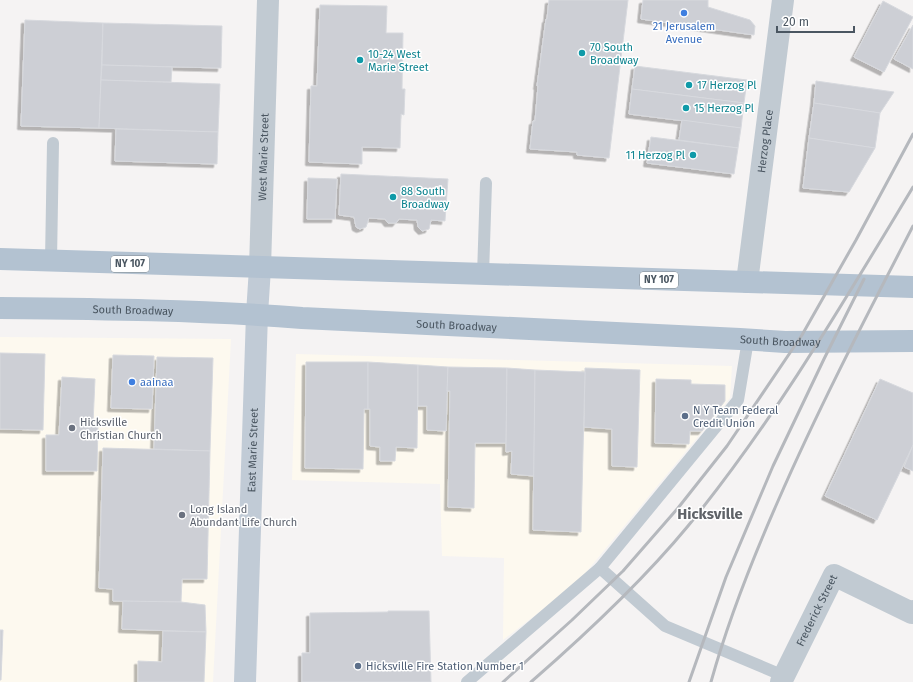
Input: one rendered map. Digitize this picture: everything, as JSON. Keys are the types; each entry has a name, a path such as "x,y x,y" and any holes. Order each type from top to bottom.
{"main road":[{"name":"NY 107","path":"0,259 913,287"},
{"name":"West Marie Street","path":"257,314 260,268"},
{"name":"South Broadway","path":"0,308 257,314 302,318 785,342 913,341"},
{"name":"East Marie Street","path":"245,682 257,314"}],"street":[{"name":"West Marie Street","path":"260,268 268,0"},
{"name":"Herzog Place","path":"747,282 783,0"},
{"name":"Frederick Street","path":"783,679 834,575 912,613 913,611"}],"lane":[{"path":"51,261 53,143"},
{"path":"483,275 486,184"},
{"path":"466,682 600,568 738,400 748,340"},
{"path":"600,568 665,626 783,679"}],"shaded area":[{"path":"0,337 231,339 213,682 0,682"},
{"path":"296,354 732,366 730,398 578,582 503,640 504,558 442,556 440,484 292,480"}],"building":[{"name":"70 South Broadway","path":"549,0 628,0 609,158 577,155 577,152 530,149 533,121 535,121 537,86"},
{"name":"21 Jerusalem Avenue","path":"643,0 708,0 708,7 750,20 755,26 754,35 641,19"},
{"path":"883,1 913,17 884,72 854,57"},
{"name":"10-24 West Marie Street","path":"320,5 387,6 386,33 403,33 402,89 405,89 404,115 401,114 400,148 362,147 362,164 309,162 311,86 317,86"},
{"path":"25,20 103,23 99,128 21,126"},
{"path":"103,23 222,26 221,68 102,65"},
{"path":"913,25 913,69 894,59"},
{"path":"102,65 172,67 171,82 101,80"},
{"name":"17 Herzog Pl","path":"635,66 747,80 744,103 632,89"},
{"path":"101,80 220,84 218,132 99,128"},
{"path":"816,81 894,92 880,113 814,103"},
{"name":"15 Herzog Pl","path":"632,89 744,103 741,128 629,114"},
{"path":"814,103 880,113 875,148 809,138"},
{"path":"682,120 741,128 738,148 679,140"},
{"path":"116,129 218,132 217,164 115,161"},
{"name":"11 Herzog Pl","path":"651,137 738,148 734,174 647,163"},
{"path":"809,138 875,148 849,192 803,188"},
{"name":"88 South Broadway","path":"341,174 448,179 445,221 431,220 429,229 422,231 418,227 417,220 399,219 396,223 388,223 385,219 369,218 366,227 360,229 356,227 354,217 339,215"},
{"path":"308,178 337,179 335,219 307,219"},
{"path":"0,353 45,354 43,430 0,429"},
{"name":"aainaa","path":"113,355 154,356 152,409 111,408"},
{"path":"157,357 213,358 210,451 154,449"},
{"path":"306,362 368,362 368,409 364,409 363,469 305,468"},
{"path":"368,362 418,365 417,448 396,447 395,461 380,461 380,447 370,446"},
{"path":"418,365 448,367 446,431 427,430 427,406 418,406"},
{"path":"448,367 507,368 506,443 475,443 474,508 448,507 450,391 447,391"},
{"path":"507,368 535,370 534,476 511,474 512,451 506,452"},
{"path":"585,368 640,370 637,467 612,466 612,429 584,427"},
{"path":"535,370 585,372 581,532 533,530"},
{"path":"62,377 95,379 93,424 98,425 97,471 46,471 46,435 59,435"},
{"name":"N Y Team Federal Credit Union","path":"656,379 691,380 691,384 725,385 725,401 702,431 690,431 689,444 655,443"},
{"path":"880,379 913,393 913,445 877,520 825,496"},
{"path":"913,445 913,471 904,467"},
{"path":"103,448 210,451 207,579 182,579 181,602 113,601 113,589 99,588"},
{"path":"123,601 181,602 205,605 206,632 122,629"},
{"path":"429,611 431,682 302,682 302,653 310,653 310,613"},
{"path":"0,630 3,630 1,680 0,680"},
{"path":"163,631 206,632 204,682 138,682 138,661 162,662"}],"railway":[{"path":"503,682 572,620 623,571 678,508 727,446 802,335 856,240 913,134"},
{"path":"531,682 592,627 632,588 688,526 719,486 779,403 834,318 913,187"},
{"path":"711,682 741,590 778,501 826,397 913,226"},
{"path":"689,682 726,577 773,466 864,279"}],"place":[{"name":"21 Jerusalem Avenue","path":"684,13"},
{"name":"70 South Broadway","path":"582,53"},
{"name":"10-24 West Marie Street","path":"360,60"},
{"name":"17 Herzog Pl","path":"689,85"},
{"name":"15 Herzog Pl","path":"686,108"},
{"name":"11 Herzog Pl","path":"693,155"},
{"name":"88 South Broadway","path":"393,197"},
{"name":"aainaa","path":"132,382"},
{"name":"N Y Team Federal Credit Union","path":"685,416"},
{"name":"Hicksville Christian Church","path":"72,428"},
{"name":"Long Island Abundant Life Church","path":"182,515"},
{"name":"Hicksville Fire Station Number 1","path":"358,666"}],"district":[{"name":"Hicksville","path":"710,514"}]}
